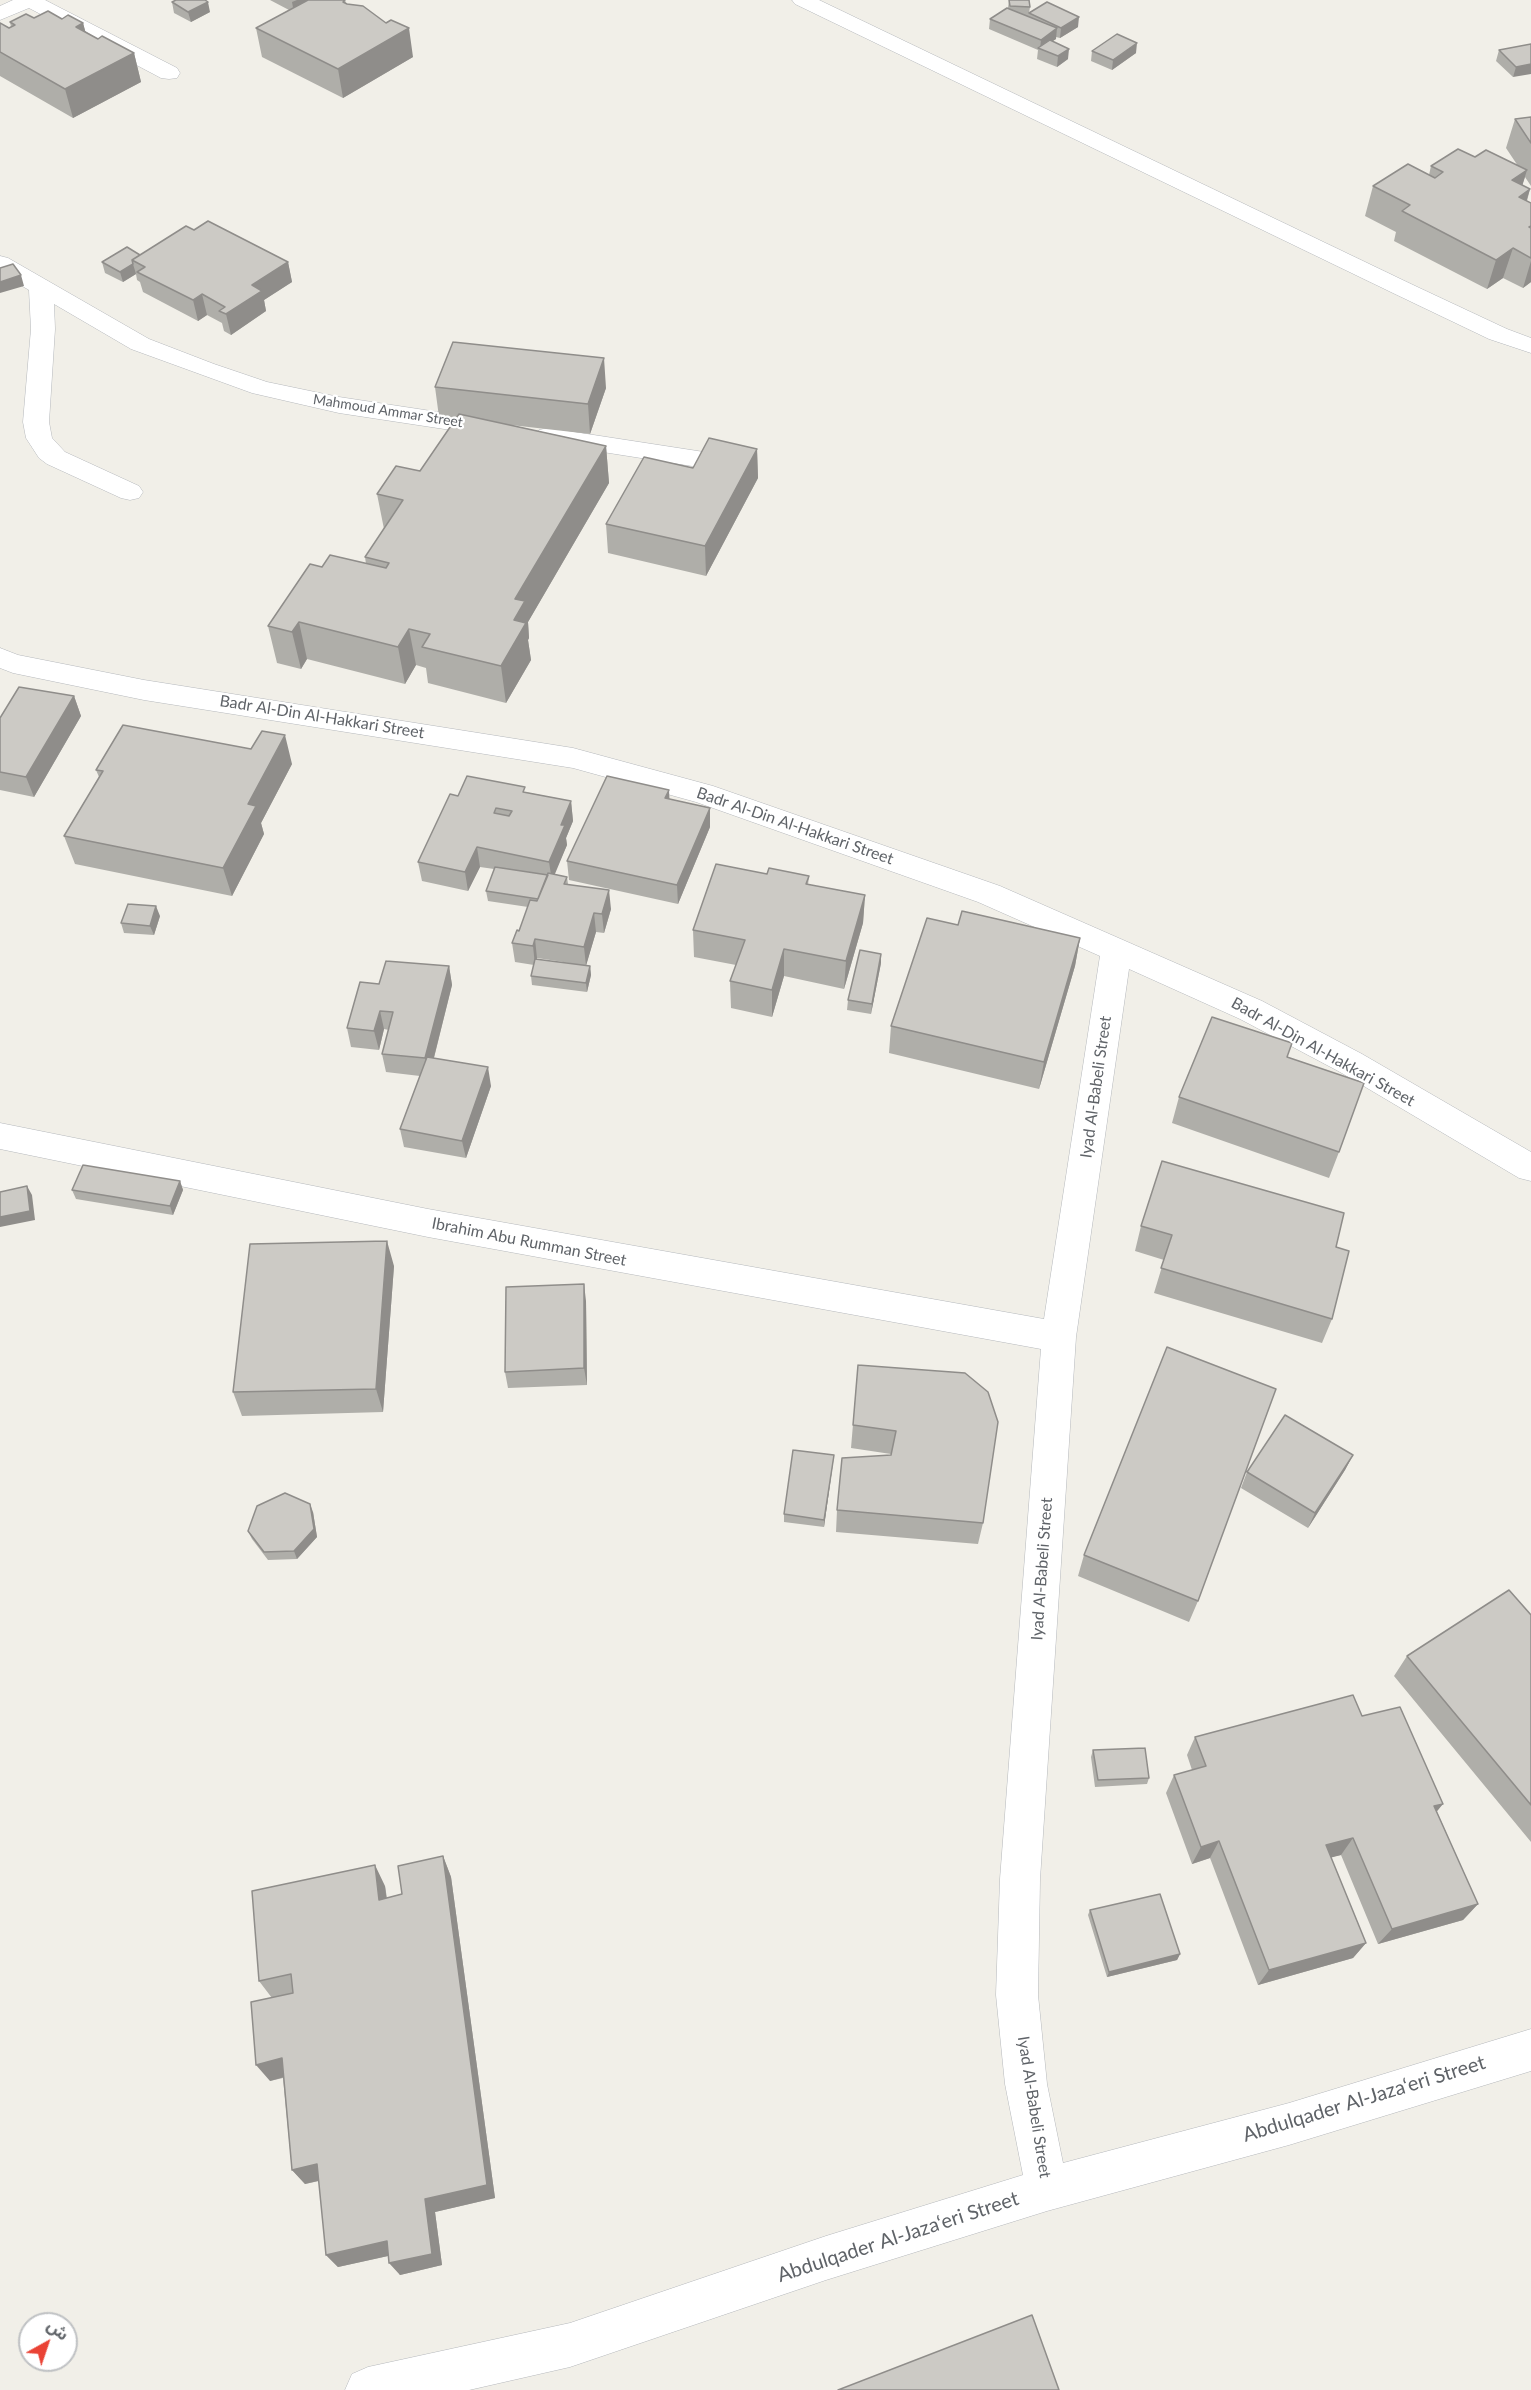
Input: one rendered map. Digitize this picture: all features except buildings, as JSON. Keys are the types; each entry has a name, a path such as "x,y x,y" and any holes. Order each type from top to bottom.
{"street":[{"path":"0,14 30,0 169,74"},
{"path":"802,0 1403,289 1498,334 1531,346"},
{"name":"Mahmoud Ammar Street","path":"0,263 140,344 261,388 339,405 757,468"},
{"path":"41,287 43,329 36,422 39,438 48,452 56,458 130,492"},
{"name":"Badr Al-Din Al-Hakkari Street","path":"0,658 13,663 144,690 573,758 703,793 989,894 1251,1010 1351,1064 1531,1167"},
{"name":"Iyad Al-Babeli Street","path":"1047,2189 1026,2084 1018,1984 1020,1879 1059,1337 1116,951"},
{"name":"Ibrahim Abu Rumman Street","path":"0,1136 428,1223 1059,1337"},
{"name":"Abdulqader Al-Jaza‘eri Street","path":"368,2390 570,2345 826,2258 1047,2189 1290,2124 1531,2050"}]}
